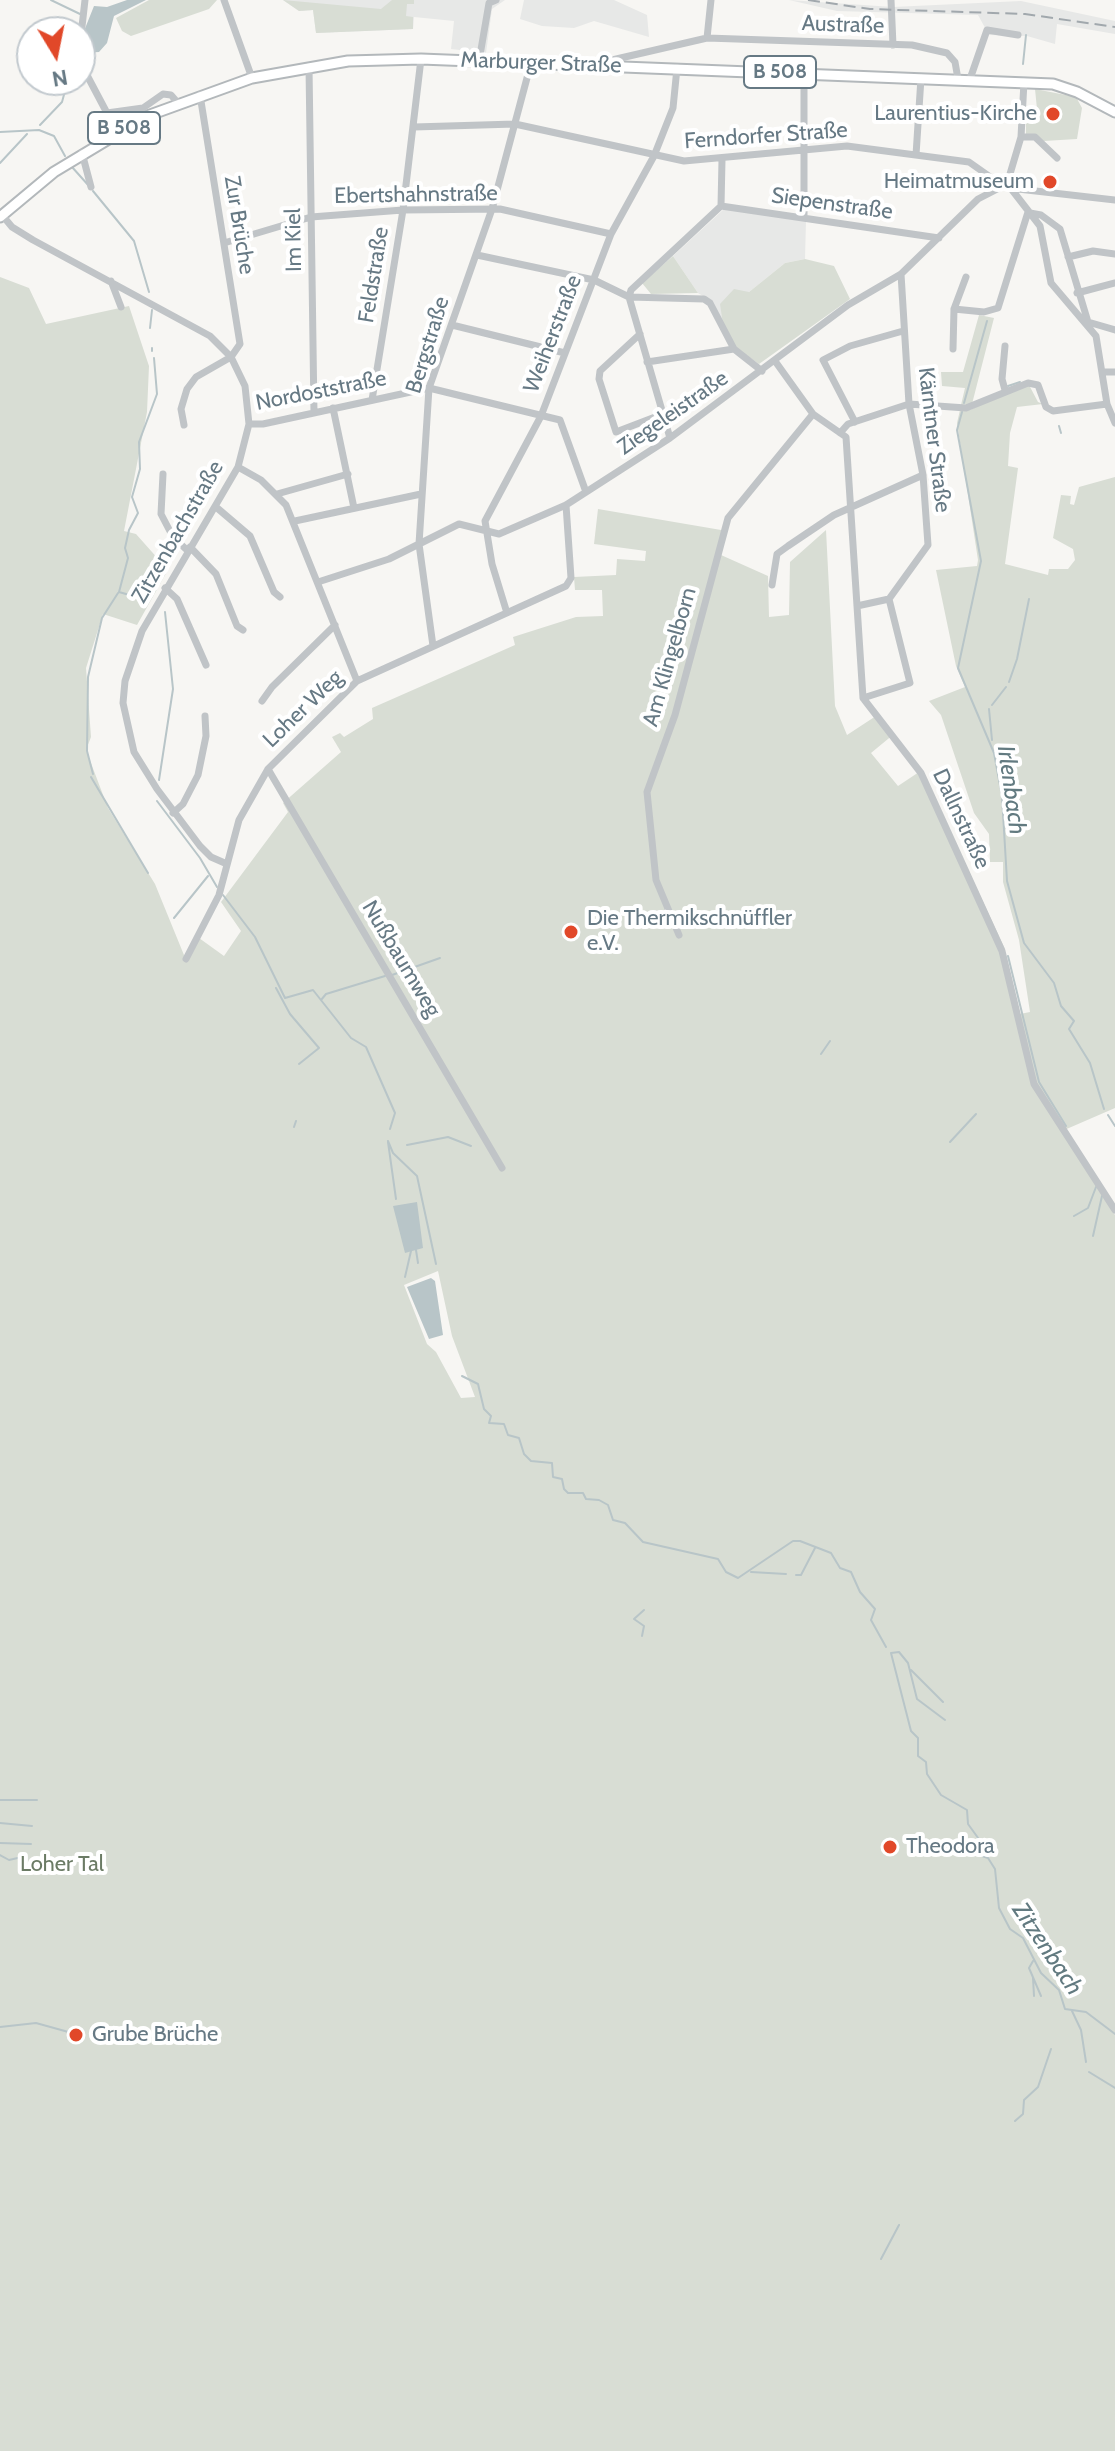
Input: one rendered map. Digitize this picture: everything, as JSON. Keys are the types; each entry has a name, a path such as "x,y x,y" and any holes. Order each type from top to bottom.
{"main road":[{"name":"Marburger Straße","path":"1,216 82,153 121,129 178,103 252,78 348,61 421,59 1024,82 1066,87 1115,112"}],"street":[{"path":"224,0 252,78"},
{"path":"479,61 489,3 496,0"},
{"path":"707,38 711,0"},
{"path":"891,0 893,45"},
{"path":"970,79 987,30 1018,35"},
{"name":"Austraße","path":"602,66 612,60 707,38 893,45 941,50 955,62 958,79"},
{"name":"Feldstraße","path":"372,400 403,210 421,59"},
{"name":"Bergstraße","path":"433,646 419,544 429,388 492,209 531,63"},
{"name":"Im Kiel","path":"309,67 314,413"},
{"name":"Weiherstraße","path":"507,613 492,564 485,521 541,416 611,234 654,156 673,108 677,68"},
{"path":"804,73 804,217"},
{"path":"916,155 921,78"},
{"path":"1024,82 1021,137 1007,184 1040,226 1051,283 1088,322 1115,330"},
{"path":"96,92 107,113 143,108 163,94 171,95 178,103"},
{"name":"Zur Brüche","path":"200,95 240,344 231,357"},
{"name":"Ferndorfer Straße","path":"414,127 515,124 684,161 722,160 847,146 969,162 996,181 1018,189 1115,200"},
{"path":"1021,137 1035,137 1057,158"},
{"path":"82,153 91,187"},
{"path":"670,438 629,297 631,290 721,206 722,160"},
{"name":"Ziegeleistraße","path":"318,582 389,559 459,524 499,534 566,505 670,438 848,305 901,274 978,199 1007,184"},
{"name":"Siepenstraße","path":"721,206 939,238"},
{"name":"Ebertshahnstraße","path":"224,243 311,217 403,210 492,209 611,234"},
{"path":"1028,212 1041,215 1060,229 1077,293 1096,336 1107,404 1115,423"},
{"path":"954,309 984,312 998,308 1028,212"},
{"name":"Zitzenbachstraße","path":"1,216 33,240 200,329 231,357 245,386 249,424 238,467 165,588 132,654 123,703 134,752 173,813 209,855 227,864"},
{"path":"1068,257 1093,251 1115,254"},
{"path":"477,255 594,280 629,297 704,299 710,303 734,349 762,371"},
{"name":"Kärntner Straße","path":"889,599 928,545 923,475 909,404 901,274"},
{"path":"953,349 954,309 966,277"},
{"path":"111,281 121,307"},
{"path":"1077,293 1115,283"},
{"path":"452,325 565,353"},
{"path":"855,422 823,360 850,346 903,331"},
{"path":"640,334 600,371 616,432 663,414"},
{"path":"1005,346 1002,379 1005,390"},
{"path":"647,362 734,349"},
{"path":"184,425 181,409 187,389 205,369 231,357"},
{"path":"775,361 813,414 846,437 850,506 863,698 910,683 889,599 857,606"},
{"path":"1102,372 1115,372"},
{"path":"840,433 855,422 909,404 966,408 1005,390 1035,383 1046,407 1053,411 1107,404"},
{"name":"Nordoststraße","path":"249,424 429,388 560,420 586,492"},
{"path":"333,408 354,508"},
{"name":"Am Klingelborn","path":"679,935 656,880 647,792 675,715 728,518 813,414"},
{"path":"238,467 277,494 295,521 357,681"},
{"path":"163,474 161,514 173,537 216,574 237,626 243,630"},
{"path":"277,494 348,474"},
{"path":"772,585 777,554 850,506 923,475"},
{"path":"295,521 421,494"},
{"name":"Loher Weg","path":"186,959 219,895 239,820 268,769 357,681 569,582 566,505"},
{"path":"216,507 250,536 274,592 280,597"},
{"path":"165,588 177,599 196,650 206,665"},
{"path":"262,701 272,687 335,625"},
{"name":"Dallnstraße","path":"863,698 921,773 1002,951 1034,1084 1115,1210"},
{"path":"173,813 183,804 198,775 206,736 205,716"},
{"name":"Nußbaumweg","path":"268,769 502,1168"}],"shaded area":[{"path":"127,0 146,0 114,16 107,43 96,52 96,16 90,16 94,6 107,7"},
{"path":"283,0 505,0 492,9 486,53 451,49 454,21 414,17 413,29 316,33 313,10 299,11"},
{"path":"524,0 614,0 647,15 649,37 594,21 574,28 542,26 520,19"},
{"path":"789,0 893,7 1021,1 1115,21 1115,34 1057,24 1055,44 1027,36 989,35 978,15 837,11"},
{"path":"725,208 806,221 805,259 785,263 749,292 724,331 711,301 698,293 673,256"},
{"path":"417,1202 423,1248 405,1253 393,1206"},
{"path":"431,1278 435,1281 443,1335 429,1339 407,1287"}],"green space":[{"path":"149,0 217,0 209,9 131,36 122,31 116,18"},
{"path":"283,0 381,9 392,0 414,0 414,4 407,4 406,16 413,17 413,29 316,33 313,10 299,11"},
{"path":"1035,89 1076,97 1082,108 1077,139 1044,141 1026,135 1026,120 1038,119"},
{"path":"673,256 698,293 651,294 642,283"},
{"path":"805,259 834,266 850,299 759,364 735,347 724,331 720,304 734,289 749,292 785,263"},
{"name":"Loher Tal","path":"0,277 29,288 46,324 129,306 149,366 147,412 124,531 136,534 168,570 137,625 103,614 86,668 91,737 86,750 108,808 155,884 186,960 199,938 224,956 241,931 221,902 288,812 283,803 341,752 332,737 340,733 344,737 373,719 372,708 515,645 513,637 576,617 603,616 602,590 575,590 574,577 616,575 617,559 645,561 646,551 594,544 598,509 727,531 721,555 768,576 769,617 789,615 790,562 826,530 835,706 847,735 879,714 894,734 871,753 898,786 922,770 1005,949 998,947 1020,1014 1030,1012 1019,940 1003,882 1003,862 990,862 989,834 974,813 941,715 929,701 965,687 956,666 936,570 977,566 978,560 957,423 960,410 970,410 1008,391 1029,385 1038,402 1043,404 1017,407 1010,433 1008,466 1018,468 1005,564 1048,575 1049,569 1068,569 1075,560 1073,549 1053,538 1061,495 1071,496 1070,504 1074,505 1079,487 1115,477 1115,1108 1062,1131 1115,1215 1115,2451 0,2451","holes":["438,1271 452,1336 475,1397 461,1398 436,1352 427,1344 404,1285"]},
{"path":"979,315 994,318 972,404 961,405 965,388 942,386 941,372 963,372"}],"waterway":[{"path":"51,0 80,14"},
{"name":"Irlenbach","path":"1023,64 1026,35"},
{"path":"40,125 62,102 64,96"},
{"name":"Zitzenbach","path":"0,132 39,130 54,136 65,156"},
{"path":"0,163 27,134"},
{"name":"Zitzenbach","path":"72,167 89,186"},
{"name":"Zitzenbach","path":"93,191 134,241 149,292"},
{"name":"Zitzenbach","path":"150,328 152,310"},
{"name":"Irlenbach","path":"964,403 987,321"},
{"name":"Zitzenbach","path":"147,600 119,592 128,558 125,548 129,530 138,513 132,497 140,469 139,442 157,394 154,358"},
{"path":"1008,386 1020,382"},
{"name":"Irlenbach","path":"962,412 957,430 981,561 958,668 994,753 1002,796 1007,881 1024,943 1054,983 1061,1006 1074,1021 1069,1029 1090,1063 1104,1109"},
{"path":"1059,426 1061,433"},
{"path":"93,774 87,751 88,677 102,618 118,593"},
{"path":"1009,682 1029,599"},
{"name":"Zitzenbach","path":"159,780 173,689 165,612"},
{"path":"992,705 1006,687"},
{"path":"989,709 992,740"},
{"path":"91,777 148,873"},
{"name":"Zitzenbach","path":"157,801 200,858 217,887"},
{"path":"174,918 208,876"},
{"name":"Zitzenbach","path":"223,895 255,937 285,998 313,990 351,1038 366,1047 395,1113 390,1129"},
{"path":"1008,956 1039,1082 1066,1126"},
{"path":"392,975 440,958"},
{"path":"321,1000 326,994 385,976"},
{"path":"276,988 290,1014 319,1048 299,1064"},
{"path":"821,1054 830,1041"},
{"path":"950,1142 976,1114"},
{"name":"Irlenbach","path":"1108,1115 1115,1126"},
{"path":"294,1127 296,1121"},
{"path":"407,1145 448,1137 471,1146"},
{"name":"Zitzenbach","path":"388,1141 393,1153 417,1176 436,1264"},
{"path":"388,1142 396,1199"},
{"path":"1074,1216 1088,1208 1096,1187"},
{"path":"1093,1236 1102,1196"},
{"path":"416,1250 418,1263"},
{"path":"405,1277 411,1251"},
{"name":"Zitzenbach","path":"462,1376 478,1384 484,1409 491,1416 489,1423 504,1424 508,1435 519,1438 524,1454 531,1461 552,1463 553,1477 562,1479 568,1493 583,1493 586,1499 599,1500 608,1505 613,1520 625,1523 643,1542 718,1559 726,1572 738,1578 793,1541 831,1553 840,1568 851,1572 860,1592 875,1609 871,1620 886,1647"},
{"path":"796,1575 801,1575 815,1548"},
{"path":"751,1572 786,1574"},
{"path":"642,1636 644,1626 634,1619 644,1610"},
{"name":"Zitzenbach","path":"945,1720 917,1699 908,1663 899,1652 891,1653 911,1731 918,1738 918,1756 926,1762 927,1774 941,1795 967,1810 968,1824 981,1842 979,1855 988,1858 995,1869 999,1908 1010,1929 1023,1938 1041,1973 1059,1990 1065,2009 1086,2012 1115,2034"},
{"path":"911,1670 943,1702"},
{"path":"0,1800 37,1800"},
{"path":"0,1823 32,1826"},
{"path":"0,1843 31,1844"},
{"path":"0,1855 9,1860 22,1857"},
{"path":"1033,1961 1029,1968 1041,1996"},
{"path":"1033,1978 1034,1996"},
{"path":"1072,2011 1081,2030 1086,2062"},
{"path":"0,2027 36,2023 72,2033"},
{"path":"1015,2121 1023,2114 1024,2100 1038,2087 1051,2049"},
{"path":"1089,2072 1115,2088"},
{"path":"881,2259 899,2225"}],"railway":[{"path":"808,0 870,9 1025,14 1115,27"}],"place":[{"name":"Laurentius-Kirche","path":"1053,114"},
{"name":"Heimatmuseum","path":"1050,182"},
{"name":"Die Thermikschnüffler e.V.","path":"571,932"},
{"name":"Theodora","path":"890,1847"},
{"name":"Grube Brüche","path":"76,2035"}]}
